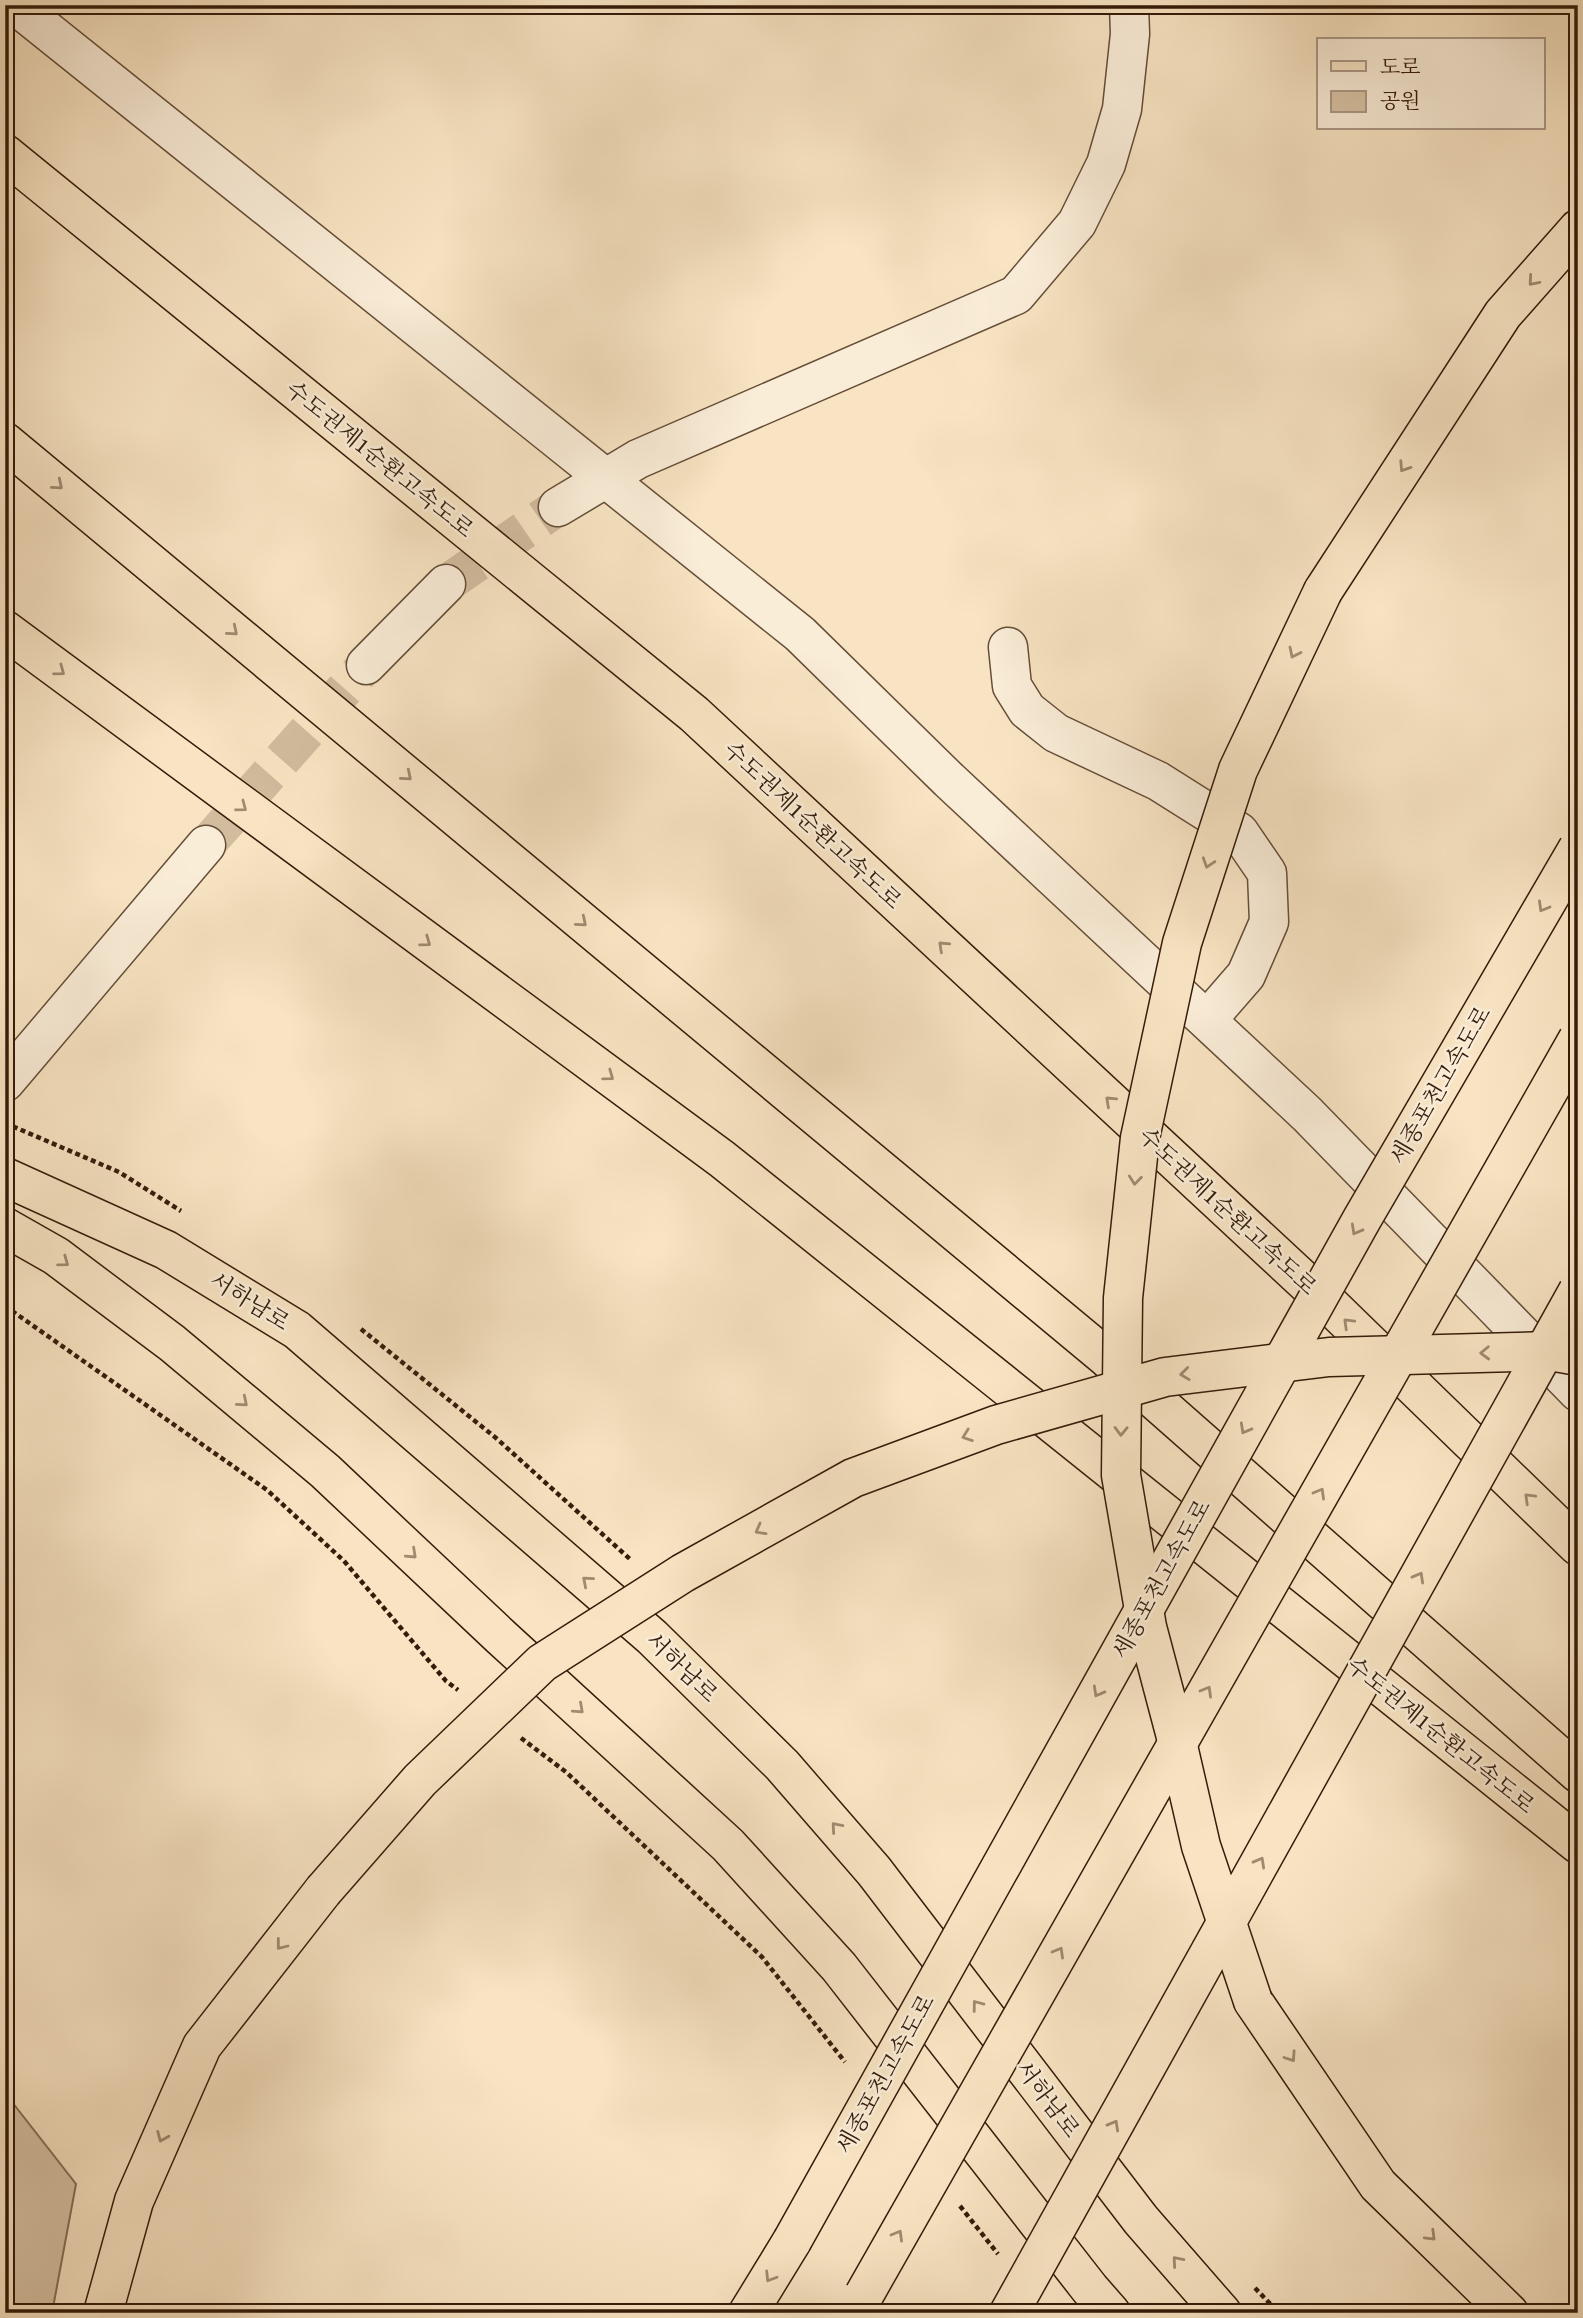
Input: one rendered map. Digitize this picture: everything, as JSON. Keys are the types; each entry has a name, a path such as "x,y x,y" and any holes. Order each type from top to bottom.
{"main road":[{"name":"수도권제1순환고속도로","path":"5,154 694,714 1320,1296 1578,1546"},
{"path":"1509,2313 1378,2185 1253,2001 1201,1846 1147,1627 1121,1475 1123,1298 1140,1138 1182,943 1238,770 1323,591 1503,314 1578,229"},
{"path":"5,442 1107,1359 1578,1773"},
{"name":"수도권제1순환고속도로","path":"5,630 722,1159 1578,1844"},
{"name":"세종포천고속도로","path":"748,2313 792,2241 1362,1219 1578,848"},
{"path":"859,2304 1578,1039"},
{"name":"서하남로","path":"5,1177 166,1250 297,1330 652,1637 782,1765 874,1871 1141,2220 1222,2313"},
{"path":"5,1227 56,1256 173,1343 325,1471 728,1845 839,1967 1111,2313"},
{"path":"1009,2313 1578,1292"},
{"path":"103,2313 134,2202 202,2046 323,1891 421,1780 542,1663 683,1573 853,1478 996,1425 1165,1377 1329,1357 1550,1351 1578,1356"}],"lane":[{"path":"15,5 800,634 949,780 1307,1114 1578,1392"},
{"path":"558,507 638,459 1016,296 1077,223 1106,164 1122,109 1130,34 1129,5"},
{"path":"366,665 446,584"},
{"path":"1008,647 1012,686 1027,710 1056,733 1158,781 1239,832 1267,873 1269,922 1246,975 1207,1020"},
{"path":"5,1083 206,845"}],"path":[{"path":"5,1306 267,1490 344,1561 446,1681 468,1697"},
{"path":"512,1730 566,1772 762,1957 847,2064"},
{"path":"959,2205 1001,2259"}],"green space":[{"path":"5,2093 76,2184 52,2313 5,2313"}],"tunnel":[{"path":"446,584 558,507"},
{"path":"206,845 366,665"}]}
